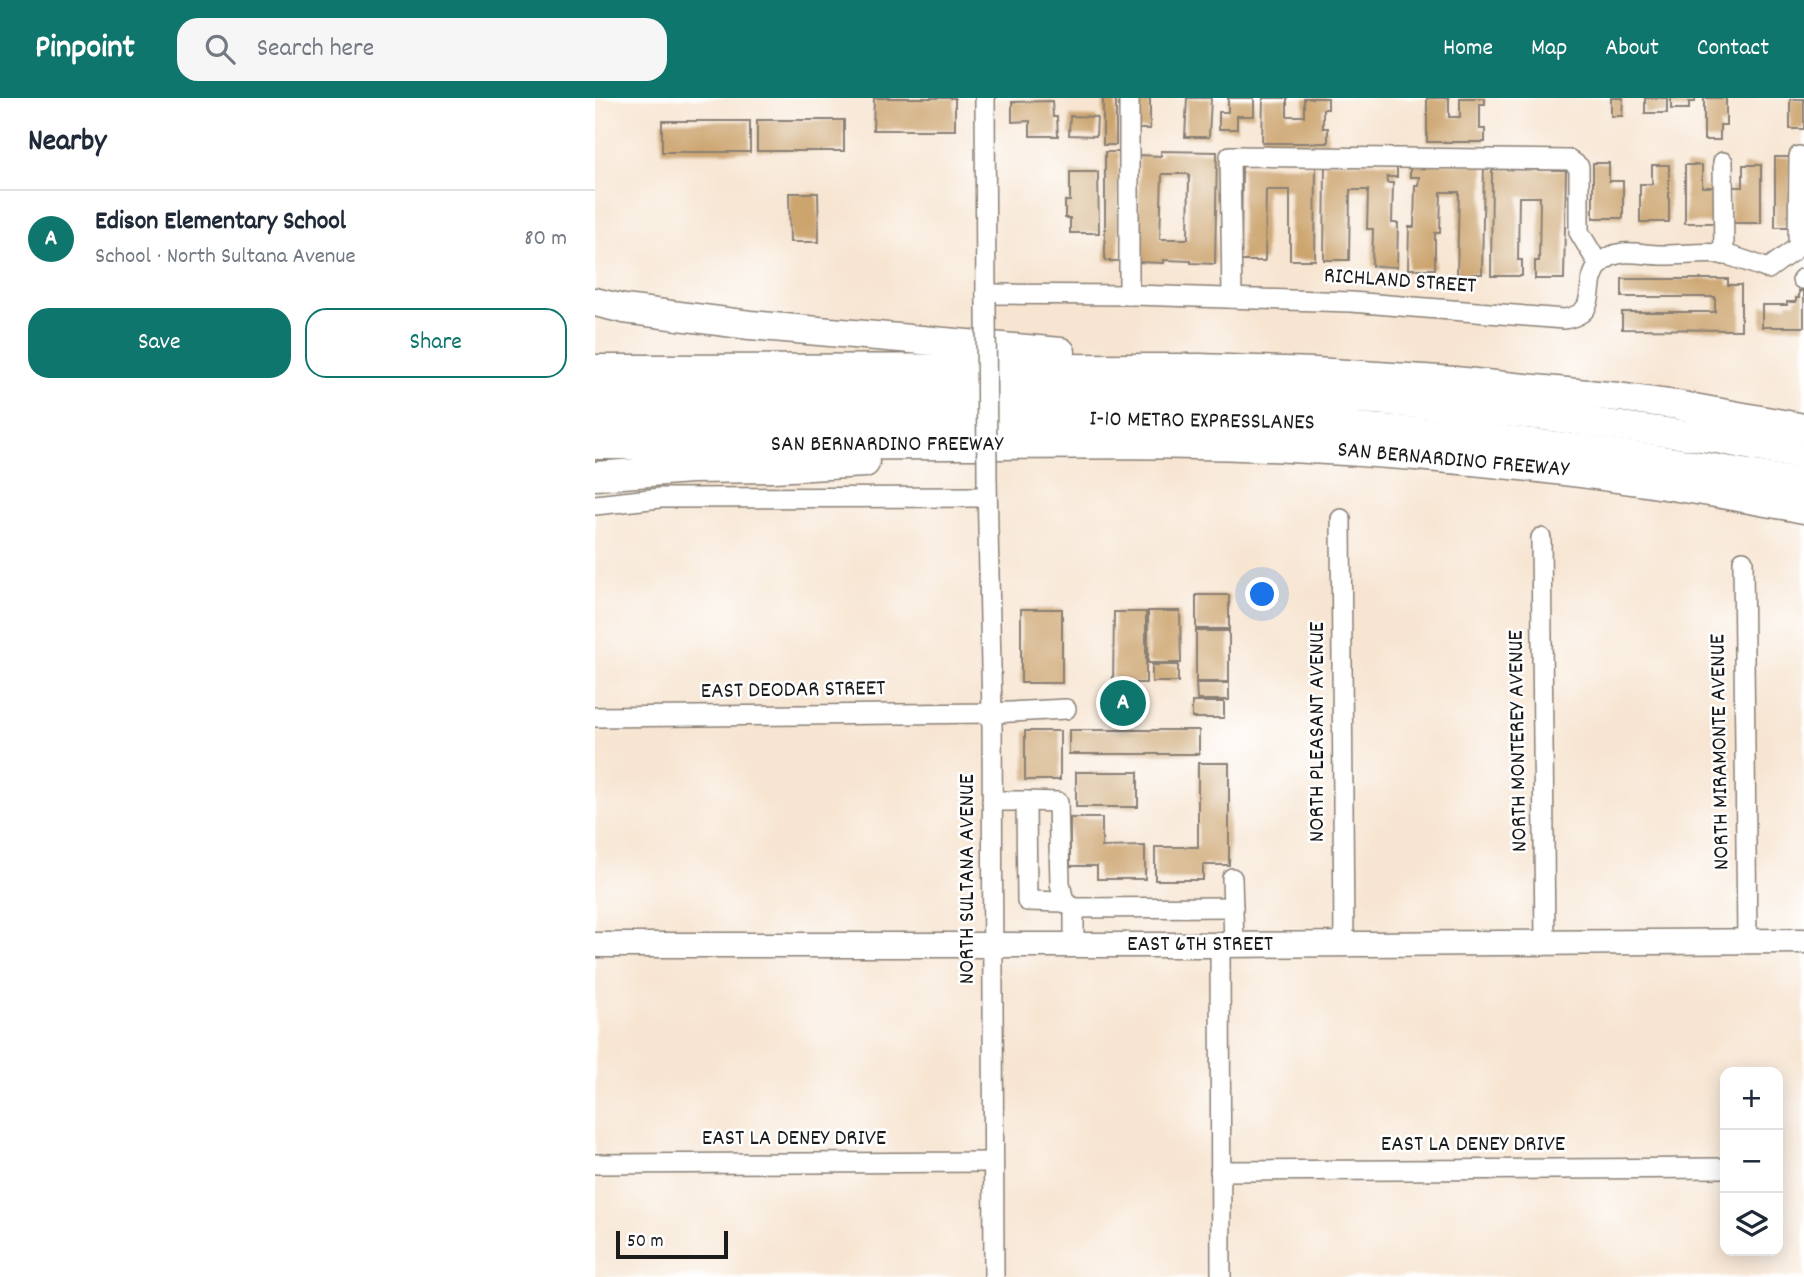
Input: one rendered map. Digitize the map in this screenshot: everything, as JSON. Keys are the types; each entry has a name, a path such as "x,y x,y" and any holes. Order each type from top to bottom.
{"highway":[{"path":"595,302 624,309 750,325 1021,348 1199,368"},
{"path":"595,369 1199,368 1328,373 1549,389 1677,405 1804,428"},
{"name":"I-10 METRO EXPRESSLANES","path":"595,394 1193,394 1376,400 1545,415 1717,439 1804,456"},
{"name":"I-10 METRO EXPRESSLANES","path":"595,421 1264,422 1534,443 1720,468 1804,484"},
{"path":"595,476 691,469 867,463 961,445"},
{"name":"SAN BERNARDINO FREEWAY","path":"595,446 1214,445 1367,452 1524,466 1609,477 1692,488 1804,509"}],"main road":[{"name":"EAST 6TH STREET","path":"595,945 1804,941"}],"street":[{"name":"NORTH SULTANA AVENUE","path":"985,98 987,489 992,713 994,1277"},
{"path":"1129,98 1129,295"},
{"path":"1232,298 1230,156 1570,160 1579,167 1579,232 1599,265 1610,256 1621,253 1724,254 1768,269 1798,247 1799,156"},
{"path":"1723,162 1724,254"},
{"name":"RICHLAND STREET","path":"986,298 1129,295 1351,302 1565,319 1582,313 1588,306 1593,276 1599,265"},
{"path":"595,505 660,498 987,489"},
{"name":"NORTH PLEASANT AVENUE","path":"1341,519 1344,944"},
{"name":"NORTH MONTEREY AVENUE","path":"1541,538 1545,943"},
{"name":"NORTH MIRAMONTE AVENUE","path":"1743,561 1747,941"},
{"name":"EAST DEODAR STREET","path":"595,717 992,713 1066,709"},
{"path":"992,801 1058,802 1060,883 1069,905 1074,945"},
{"path":"1026,801 1027,901 1069,905 1233,907"},
{"path":"1221,1277 1220,1171 1227,945 1233,907 1232,878"},
{"name":"EAST LA DENEY DRIVE","path":"595,1164 993,1162"},
{"name":"EAST LA DENEY DRIVE","path":"1220,1171 1720,1168"}],"building":[{"path":"874,98 955,98 955,130 873,130"},
{"path":"1103,98 1116,98 1116,145 1103,145"},
{"path":"1136,98 1150,98 1150,129 1136,129"},
{"path":"1187,98 1211,98 1209,137 1185,137"},
{"path":"1228,98 1254,98 1254,116 1237,116 1237,129 1219,129 1219,112 1228,112"},
{"path":"1263,98 1287,98 1287,116 1304,116 1304,98 1328,98 1328,109 1323,109 1323,128 1328,128 1328,143 1262,143"},
{"path":"1427,98 1449,98 1449,117 1460,117 1460,98 1485,98 1485,104 1480,104 1480,129 1485,129 1485,142 1427,142"},
{"path":"1611,98 1623,98 1622,116 1611,116"},
{"path":"1645,98 1667,98 1667,113 1645,113"},
{"path":"1671,98 1695,98 1695,102 1689,102 1689,109 1671,109"},
{"path":"1704,98 1726,98 1726,125 1720,125 1720,140 1704,140"},
{"path":"1790,99 1804,99 1804,129 1790,129"},
{"path":"1052,101 1053,117 1057,117 1058,136 1030,136 1030,121 1012,122 1012,102"},
{"path":"1070,116 1097,117 1096,136 1069,135"},
{"path":"757,120 844,120 844,151 757,151"},
{"path":"662,121 750,121 750,152 662,152"},
{"path":"1161,151 1217,152 1215,264 1164,260 1164,263 1138,262 1139,155 1161,156","holes":["1162,174 1189,174 1188,239 1160,239"]},
{"path":"1105,152 1119,152 1119,261 1105,261"},
{"path":"1775,157 1790,157 1790,227 1775,227"},
{"path":"1325,162 1397,163 1397,177 1387,177 1387,183 1393,183 1392,223 1398,223 1397,267 1372,266 1373,229 1367,229 1368,190 1350,190 1349,260 1324,260"},
{"path":"1410,163 1484,164 1482,274 1457,274 1459,192 1441,192 1440,233 1435,233 1435,269 1408,269 1409,227 1414,227 1415,185 1418,185 1419,177 1410,177"},
{"path":"1593,163 1609,163 1609,181 1623,181 1623,218 1593,218"},
{"path":"1242,165 1316,166 1315,260 1290,260 1290,190 1266,190 1265,261 1241,261"},
{"path":"1652,165 1669,165 1669,222 1640,222 1640,184 1652,184"},
{"path":"1685,165 1702,165 1702,187 1716,187 1716,223 1685,223"},
{"path":"1743,165 1761,165 1761,223 1731,223 1731,187 1743,187"},
{"path":"1492,169 1566,170 1564,279 1535,279 1535,261 1539,261 1540,197 1519,197 1518,260 1522,260 1522,276 1491,276"},
{"path":"1070,172 1098,172 1099,233 1070,233 1070,218 1065,218 1065,201 1070,201"},
{"path":"789,193 818,193 819,242 790,242"},
{"path":"1622,279 1728,279 1728,285 1741,285 1741,330 1622,329 1622,312 1715,312 1715,297 1622,297"},
{"path":"1799,291 1804,291 1804,327 1762,327 1762,305 1787,305 1787,302 1796,302"},
{"path":"1196,595 1229,595 1229,629 1196,629"},
{"path":"1021,609 1062,609 1062,683 1021,683"},
{"path":"1148,611 1180,611 1181,663 1148,663"},
{"path":"1114,612 1146,612 1146,683 1113,683"},
{"path":"1196,631 1229,631 1229,682 1196,682"},
{"path":"1152,665 1178,665 1178,682 1152,682"},
{"path":"1196,683 1229,683 1229,700 1197,700"},
{"path":"1192,702 1224,702 1224,718 1192,718"},
{"path":"1069,730 1199,730 1199,754 1069,754"},
{"path":"1025,731 1060,731 1060,780 1025,780"},
{"path":"1198,763 1229,763 1229,865 1203,865 1203,880 1155,880 1155,847 1198,847"},
{"path":"1076,772 1138,772 1138,807 1076,807"},
{"path":"1070,818 1102,818 1102,847 1145,846 1145,879 1097,879 1097,866 1070,866"}],"place":[{"name":"Edison Elementary School","path":"1123,703"}]}
